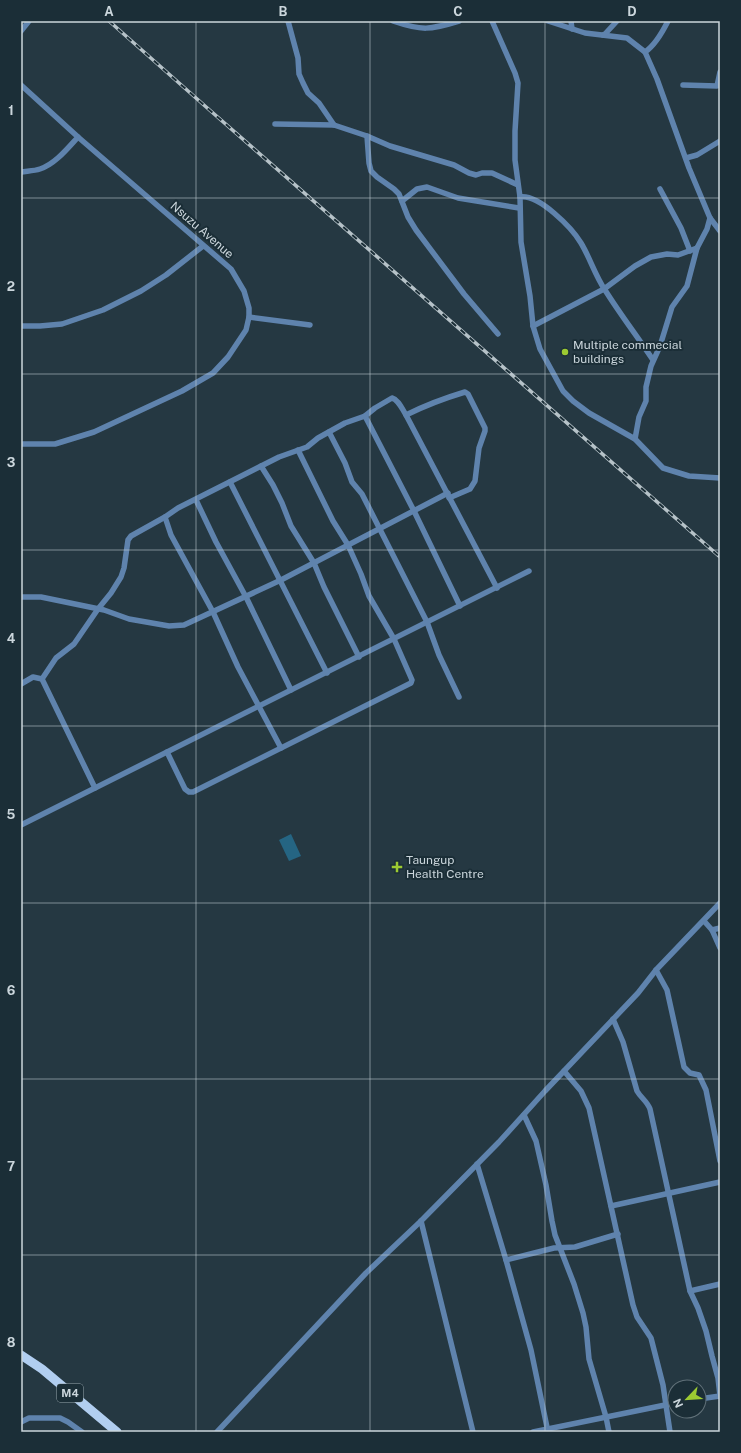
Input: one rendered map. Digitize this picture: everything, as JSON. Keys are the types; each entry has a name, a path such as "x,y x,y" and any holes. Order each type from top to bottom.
{"main road":[{"name":"M4","path":"21,1355 42,1369 118,1432"}],"street":[{"path":"21,31 29,21"},
{"path":"288,21 298,58 299,74 308,93 319,103 334,125"},
{"path":"392,21 420,29 436,27 459,21"},
{"path":"492,21 518,83 515,160 520,197 520,242 530,296 533,326 540,349 563,391 573,402 589,413 636,439 663,468 689,476 720,478"},
{"path":"548,21 585,33 627,38 645,52 658,79 686,158 710,218 720,231"},
{"path":"571,21 572,29"},
{"path":"603,35 606,34 617,21"},
{"path":"645,52 653,47 657,37 668,21"},
{"path":"684,85 719,86 720,72"},
{"name":"Nsuzu Avenue","path":"21,85 78,138 202,246 231,269 244,291 249,308 249,317 246,330 228,357 213,373 182,391 88,434 55,444 21,444"},
{"path":"276,124 334,125 367,136 390,146 454,165 469,173 476,175 482,173 492,173 518,185"},
{"path":"367,136 369,163 372,171 377,177 399,194 412,223 423,240 464,294 498,334"},
{"path":"21,172 38,170 53,162 78,138"},
{"path":"686,158 697,155 720,141"},
{"path":"402,201 417,189 427,188 458,198 520,208"},
{"path":"660,189 681,228 690,251"},
{"path":"520,197 528,197 548,209 581,242 604,289 653,360"},
{"path":"636,439 639,417 646,401 646,387 653,360 660,346 672,307 687,286 698,248 707,229 710,218"},
{"path":"21,326 62,324 103,310 141,292 166,275 202,246"},
{"path":"533,326 604,289 635,266 651,257 667,254 678,255 698,248"},
{"path":"249,317 310,325"},
{"path":"21,598 41,597 98,609 129,618 178,626 184,625 281,580 414,511 470,489 475,481 478,448 485,428 468,394 465,392 457,394 406,415"},
{"path":"42,679 56,658 74,644 121,577 124,568 128,540 131,536 178,508 261,466 279,457 307,447 318,438 345,423 365,416 392,398 396,399 406,415 497,588"},
{"path":"365,416 414,511 460,606"},
{"path":"329,432 345,463 352,482 362,494 427,622 438,654 459,697"},
{"path":"167,752 185,789 189,792 200,788 411,683 412,677 394,639 369,596 362,574 348,545 333,521 298,450"},
{"path":"261,466 273,485 292,526 314,563 324,587 359,657"},
{"path":"230,482 327,672"},
{"path":"196,500 216,542 246,597 291,690"},
{"path":"165,517 171,534 213,612 238,667 281,748"},
{"path":"21,825 529,571"},
{"path":"21,684 33,677 42,679"},
{"path":"42,679 95,788"},
{"path":"217,1432 366,1273 421,1221 524,1115 564,1070 638,993 656,970 720,903"},
{"path":"704,921 712,930 720,948"},
{"path":"712,930 720,928"},
{"path":"656,970 667,990 684,1067 690,1073 699,1075 706,1090 720,1161"},
{"path":"613,1019 623,1042 637,1091 648,1103 650,1108 690,1291 706,1331 718,1378 720,1396 707,1398"},
{"path":"564,1070 581,1091 589,1108 633,1305 637,1317 651,1338 666,1404 670,1432"},
{"path":"524,1115 536,1141 552,1221 583,1313 586,1327 588,1359 606,1417 609,1432"},
{"path":"477,1164 531,1350 548,1431"},
{"path":"611,1206 720,1182"},
{"path":"421,1221 473,1432"},
{"path":"506,1260 554,1248 575,1247 618,1234"},
{"path":"690,1291 720,1284"},
{"path":"533,1432 548,1431 666,1404"},
{"path":"21,1422 28,1418 60,1418 82,1432"}],"shaded area":[{"path":"291,834 301,856 289,861 279,840"}],"railway":[{"path":"109,21 720,557"}],"place":[{"name":"Multiple commecial buildings","path":"565,352"},
{"name":"Taungup Health Centre","path":"397,867"}]}
